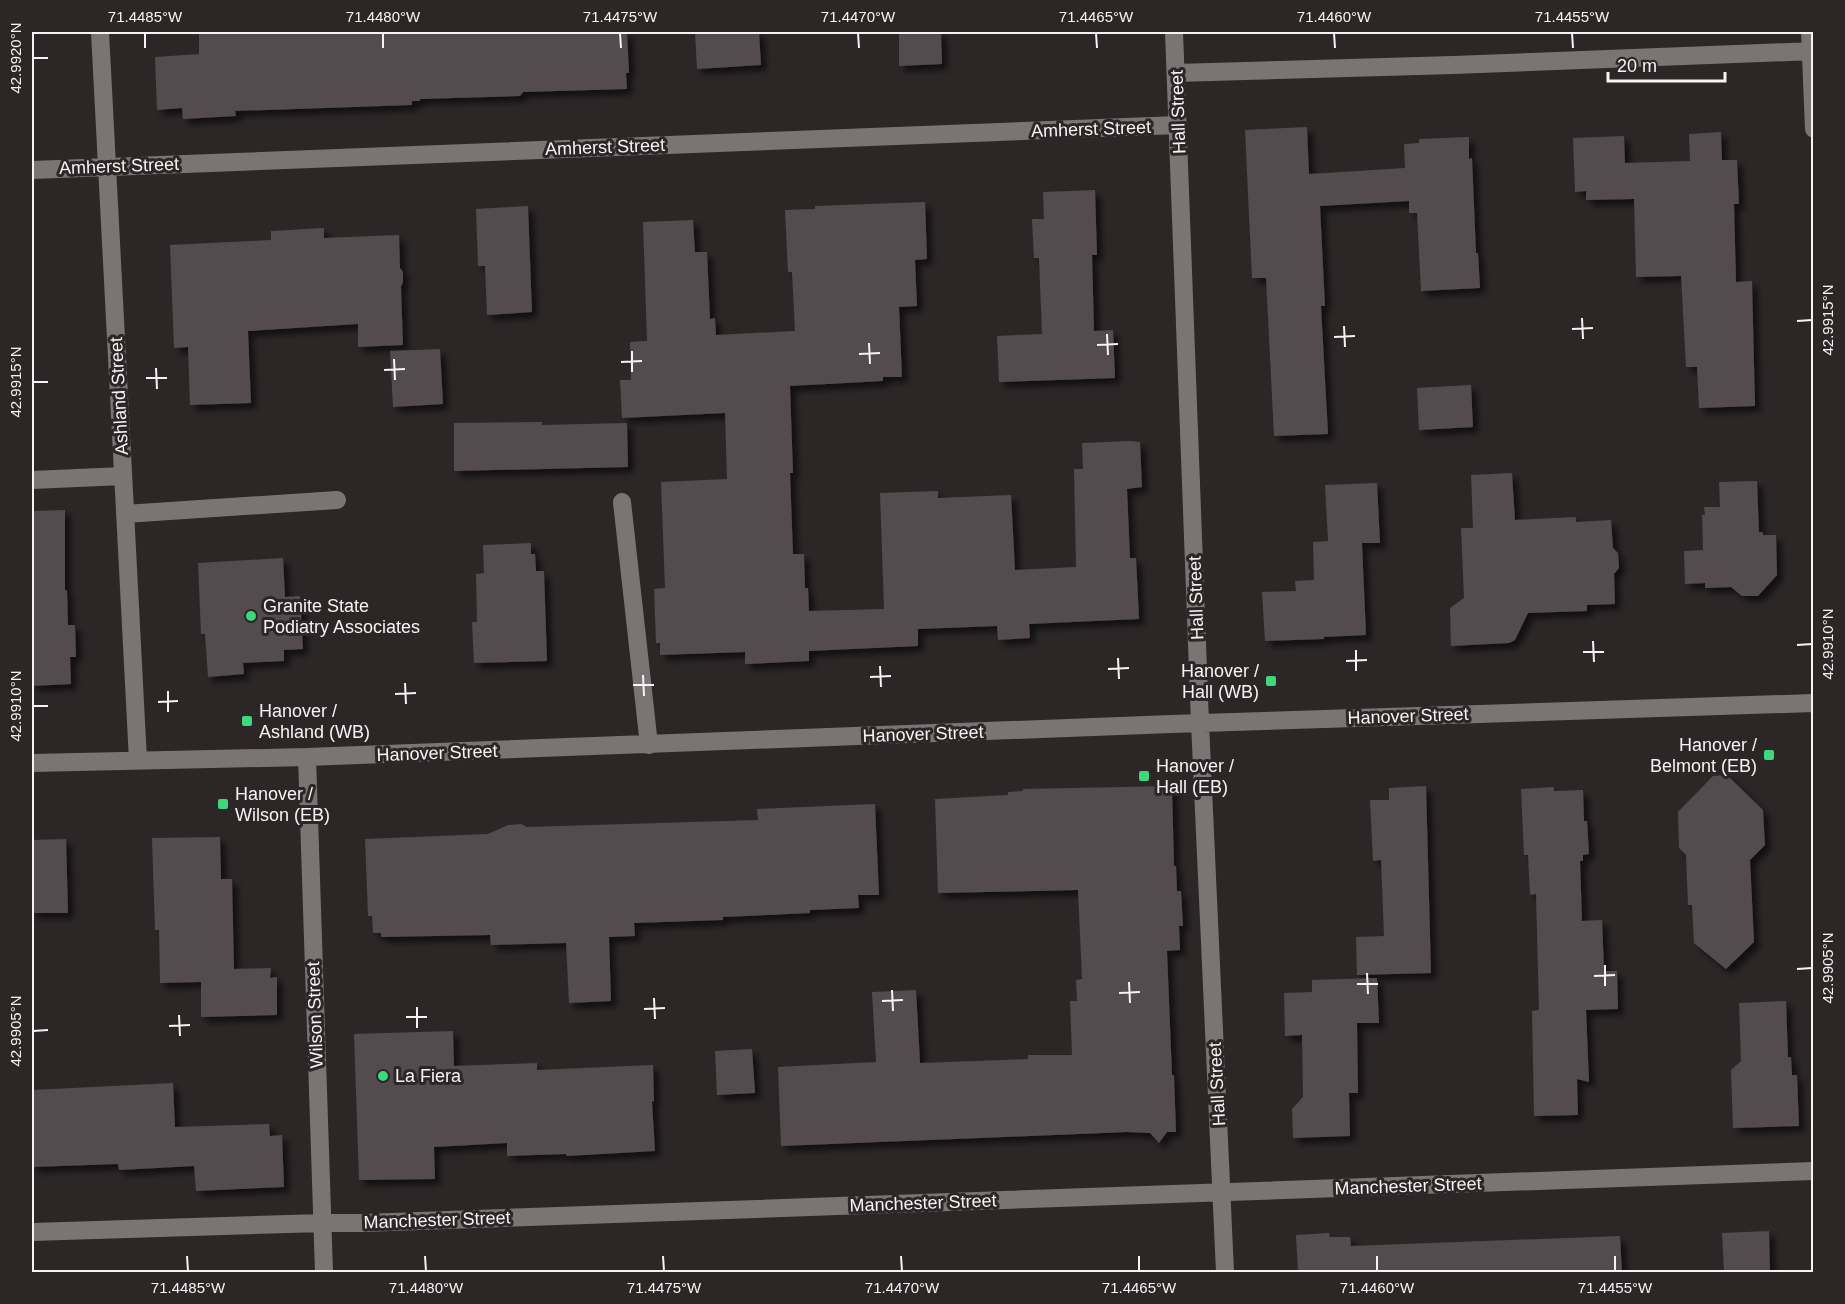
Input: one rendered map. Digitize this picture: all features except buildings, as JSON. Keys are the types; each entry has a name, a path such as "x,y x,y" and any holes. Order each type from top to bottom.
{"street":[{"name":"Ashland Street","path":"100,32 138,760"},
{"name":"Hall Street","path":"1174,32 1200,723 1225,1272"},
{"path":"1810,32 1814,129"},
{"path":"1176,73 1812,51"},
{"name":"Amherst Street","path":"32,170 1178,125"},
{"path":"32,480 123,476"},
{"path":"125,514 337,500"},
{"path":"622,502 649,745"},
{"name":"Hanover Street","path":"32,763 307,757 1200,723 1814,703"},
{"name":"Wilson Street","path":"307,757 324,1272"},
{"name":"Manchester Street","path":"32,1232 364,1223 1814,1171"}],"place":[{"name":"Granite State Podiatry Associates","path":"251,616"},
{"name":"Hanover / Hall (WB)","path":"1271,681"},
{"name":"Hanover / Ashland (WB)","path":"247,721"},
{"name":"Hanover / Belmont (EB)","path":"1769,755"},
{"name":"Hanover / Hall (EB)","path":"1144,776"},
{"name":"Hanover / Wilson (EB)","path":"223,804"},
{"name":"La Fiera","path":"383,1076"}]}
